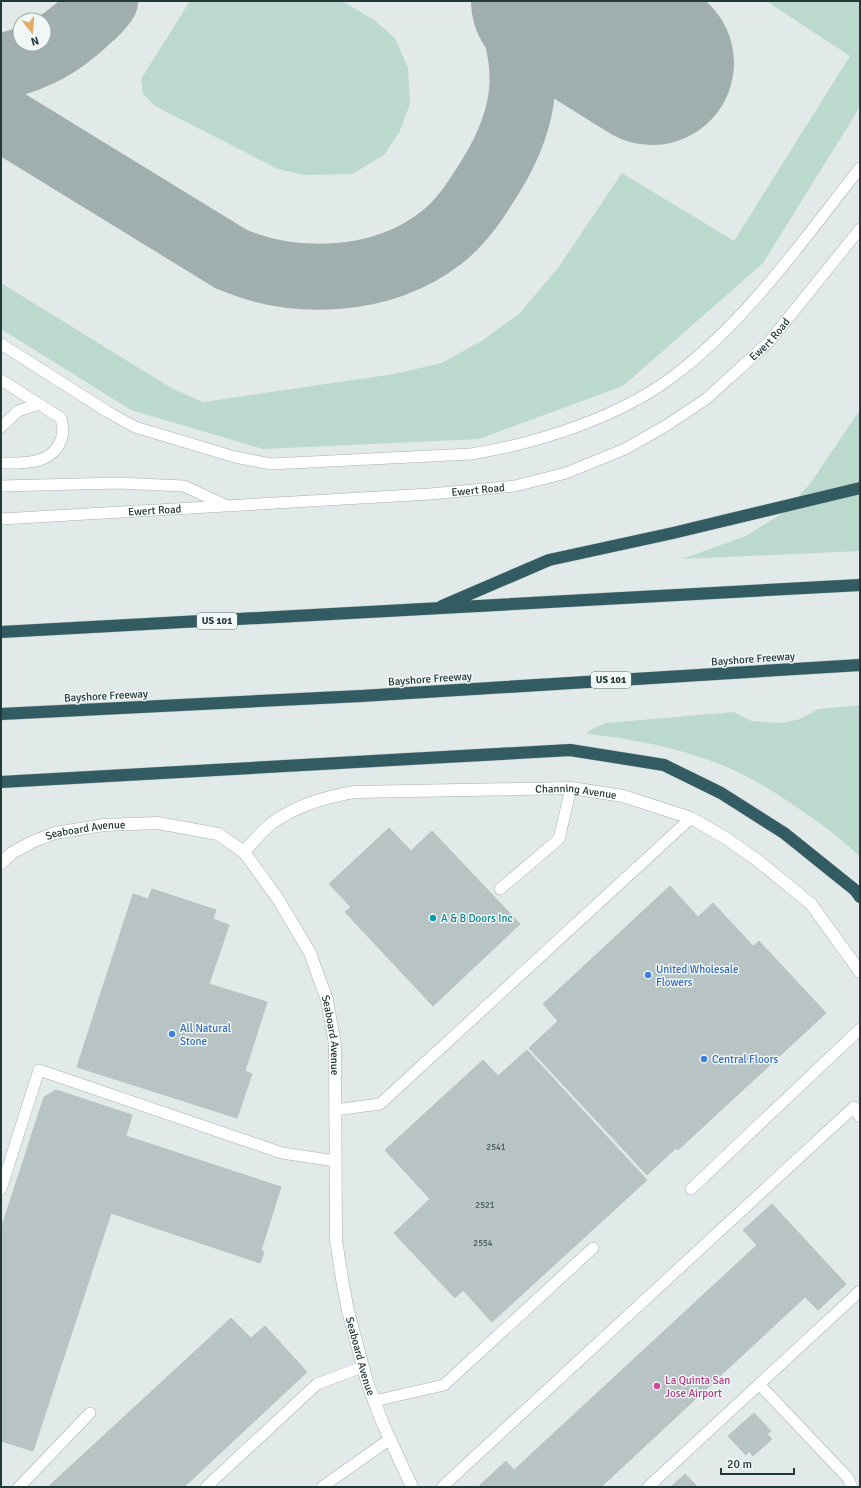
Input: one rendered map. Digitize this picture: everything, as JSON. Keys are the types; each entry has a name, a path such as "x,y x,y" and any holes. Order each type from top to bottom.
{"highway":[{"path":"434,610 549,560 672,533 860,488"},
{"path":"809,588 860,579"},
{"name":"US 101","path":"1,632 434,610 860,585"},
{"name":"Bayshore Freeway","path":"1,714 361,696 860,665"},
{"path":"1,782 570,750 664,765 721,793 784,833 855,890 860,896"}],"street":[{"name":"Channing Avenue","path":"244,852 271,824 295,809 322,798 354,792 571,788 623,796 691,818 727,839 757,860 811,904 860,972"},
{"name":"Seaboard Avenue","path":"1,863 12,853 32,842 55,833 104,825 158,823 218,834 244,852 278,899 310,953 327,1000 335,1044 336,1240 348,1311 362,1367 374,1401 412,1487"}],"lane":[{"path":"1,344 108,412 135,426 234,457 271,464 471,454 504,449 592,420 629,404 675,376 722,334 764,289 860,168"},
{"name":"Ewert Road","path":"1,519 430,494 515,486 566,473 625,449 667,425 706,399 770,342 860,229"},
{"path":"1,380 61,418 63,436 55,452 38,461 1,463"},
{"path":"1,427 18,411 39,404"},
{"path":"1,486 117,483 184,486 228,506"},
{"path":"500,889 559,839 571,788"},
{"path":"335,1110 380,1104 691,818"},
{"path":"691,1189 860,1029"},
{"path":"1,1190 39,1070 282,1153 335,1161"},
{"path":"442,1487 854,1107 860,1117"},
{"path":"374,1401 444,1385 593,1248"},
{"path":"648,1487 860,1291"},
{"path":"206,1487 317,1384 362,1367"},
{"path":"759,1384 848,1478 852,1487"},
{"path":"19,1487 90,1413"},
{"path":"322,1487 390,1439"}],"green space":[{"path":"190,1 342,1 374,20 395,38 408,68 410,104 399,133 384,155 352,174 304,175 278,169 155,106 143,94 141,79"},
{"path":"766,1 860,1 860,107 763,263 623,386 479,439 263,449 131,410 1,329 1,283 173,389 203,402 394,374 442,363 483,340 519,314 558,268 622,173 734,241 850,56"},
{"path":"860,410 860,551 682,559 746,536 783,513 809,485"},
{"path":"860,705 860,857 819,823 778,794 729,768 677,750 641,742 587,734 588,731 606,723 734,712 751,721 782,723 800,719 818,709"}],"building":[{"name":"A & B Doors Inc","path":"389,828 411,851 432,831 520,924 433,1006 345,912 351,907 329,884"},
{"name":"United Wholesale Flowers","path":"670,886 698,917 713,903 753,946 582,1105 529,1048 558,1021 543,1004"},
{"name":"All Natural Stone","path":"152,889 216,910 213,919 229,925 209,984 267,1002 245,1071 252,1074 237,1118 77,1067 133,894 148,899"},
{"name":"Central Floors","path":"759,941 826,1013 678,1150 676,1148 647,1175 582,1105"},
{"path":"527,1050 647,1180 492,1322 463,1290 455,1298 394,1233 430,1199 385,1150 483,1060 498,1076"},
{"path":"56,1090 132,1115 126,1136 281,1187 261,1250 264,1252 260,1263 111,1213 33,1451 1,1441 1,1229 44,1097"},
{"name":"La Quinta San Jose Airport","path":"772,1204 846,1284 818,1310 805,1297 601,1487 478,1487 506,1461 514,1470 757,1245 743,1230"},
{"path":"231,1318 251,1338 265,1326 307,1372 184,1487 48,1487"},
{"path":"754,1413 771,1431 767,1434 772,1439 753,1456 749,1451 746,1455 728,1436"},
{"path":"685,1474 698,1487 671,1487"}],"taxiway":[{"path":"1,67 37,55 58,43 95,13 105,1"},
{"path":"1,118 231,259 256,268 283,274 311,277 339,276 366,272 393,264 418,253 441,238 456,224 476,200 504,152 513,131 519,110 522,89 522,68 519,47 514,24 505,1"}],"runway":[{"path":"553,1 652,63"}],"place":[{"name":"A & B Doors Inc","path":"433,918"},
{"name":"United Wholesale Flowers","path":"648,975"},
{"name":"All Natural Stone","path":"172,1034"},
{"name":"Central Floors","path":"704,1059"},
{"name":"La Quinta San Jose Airport","path":"657,1386"}]}
